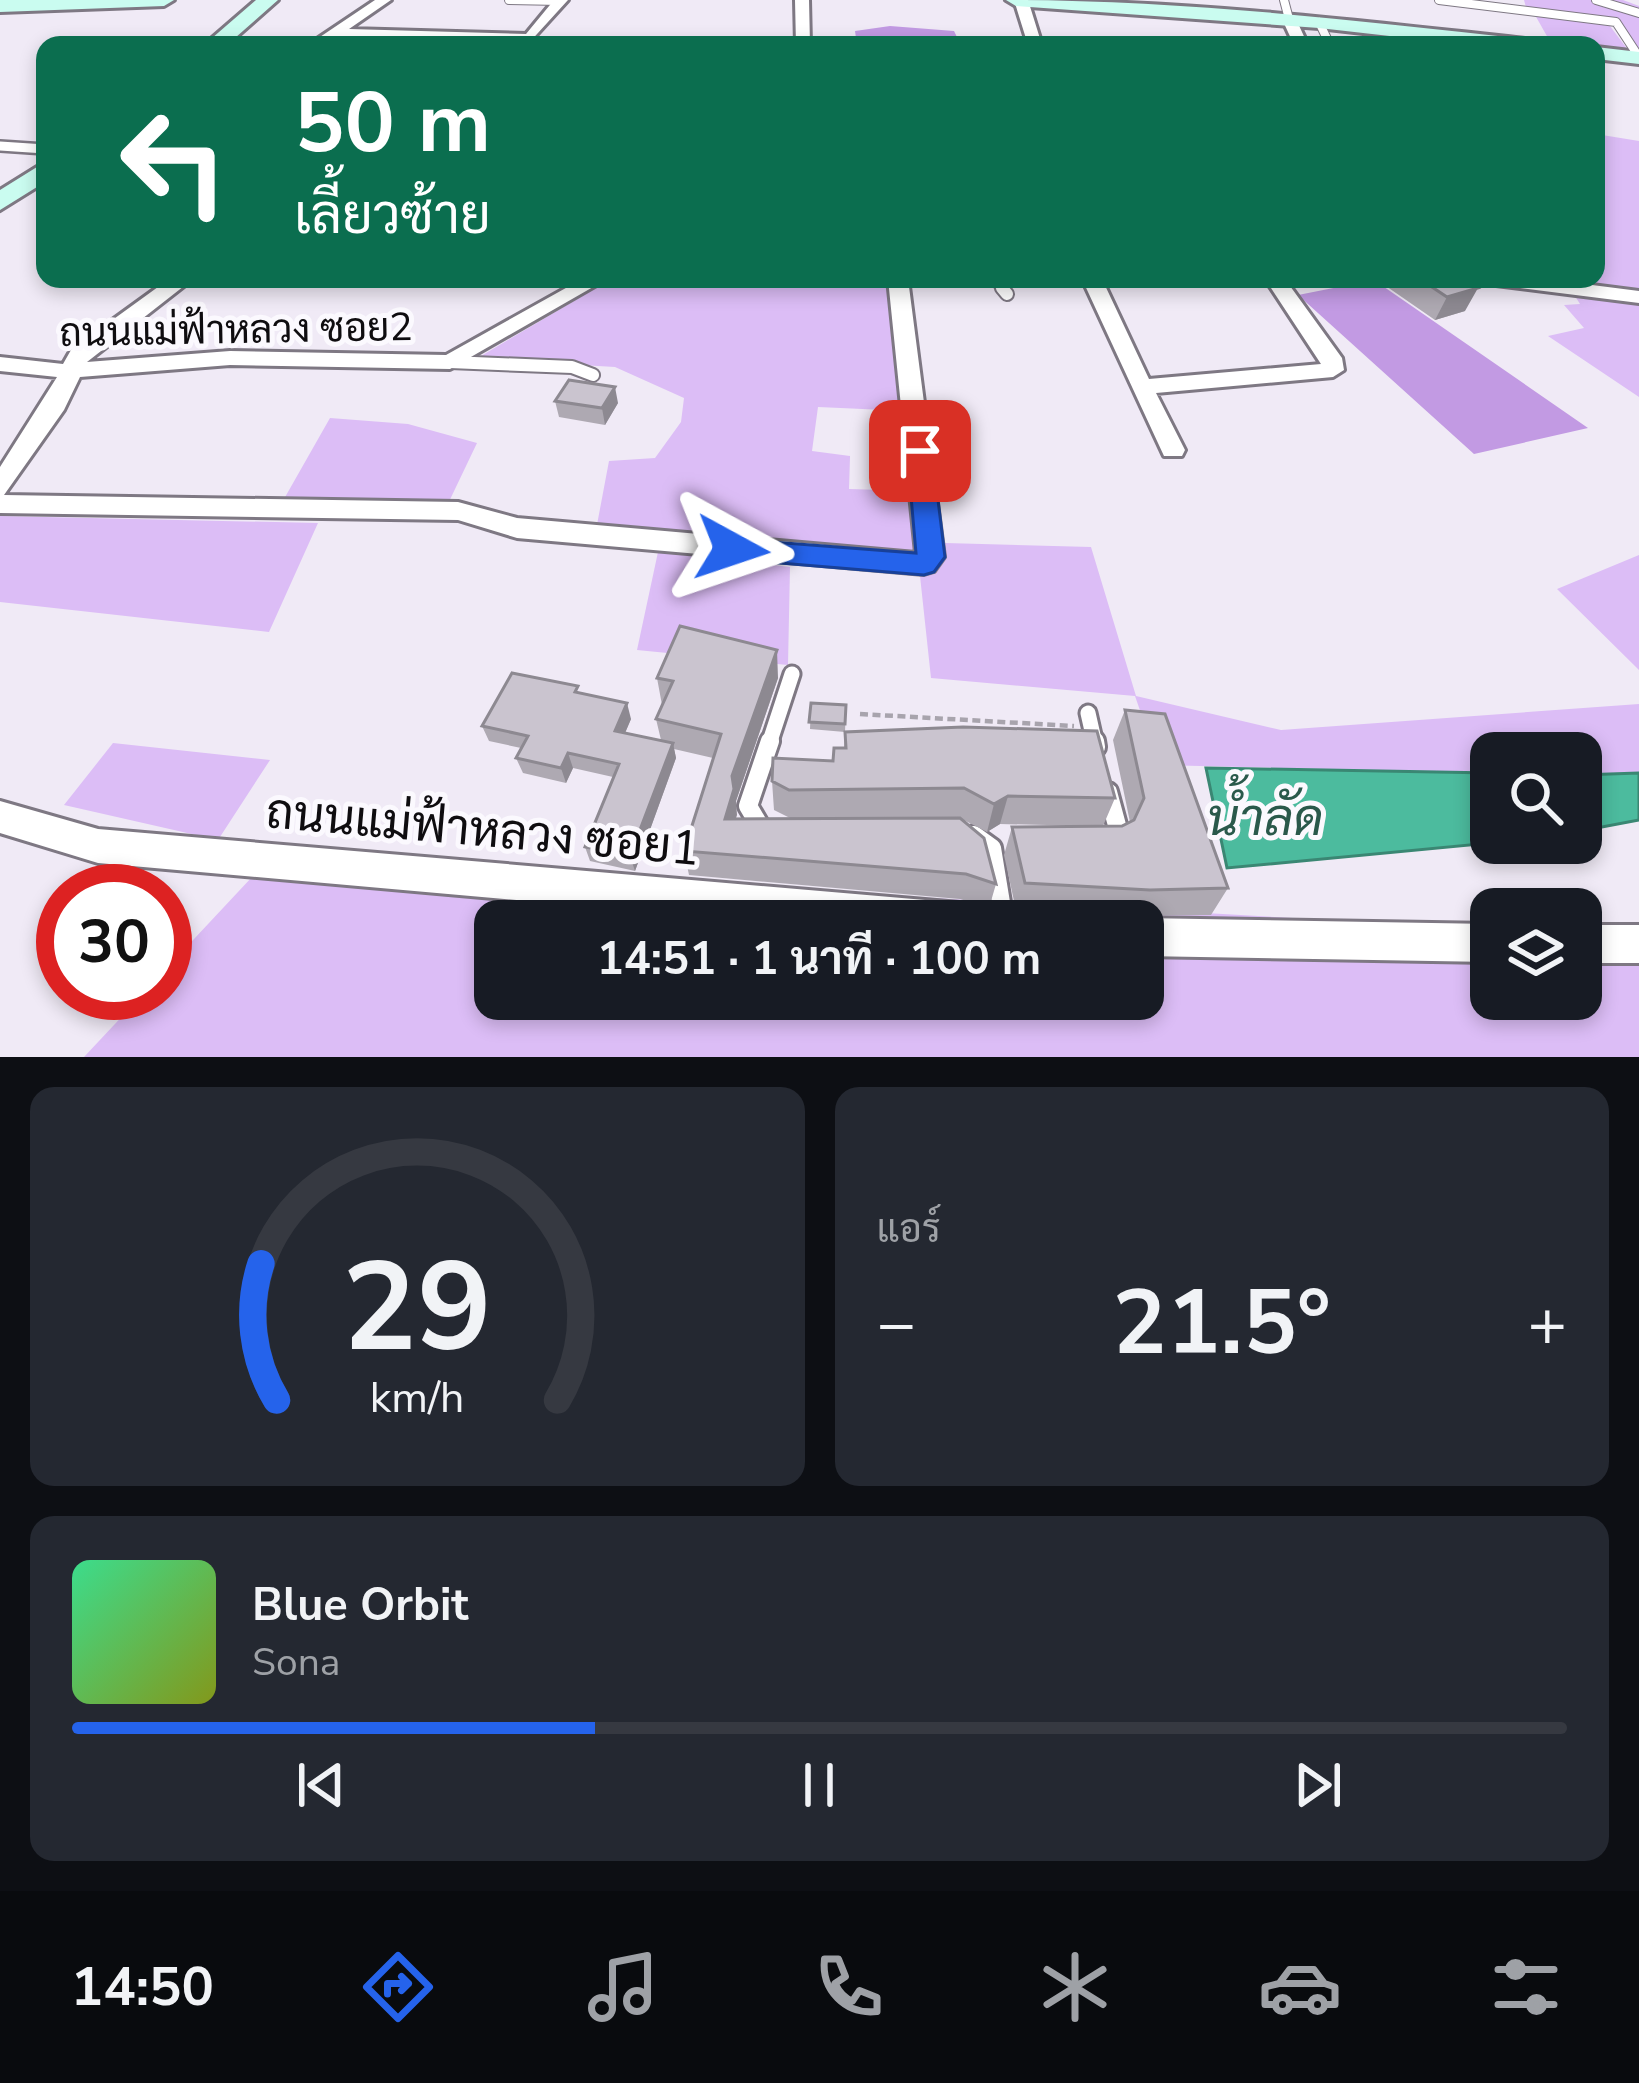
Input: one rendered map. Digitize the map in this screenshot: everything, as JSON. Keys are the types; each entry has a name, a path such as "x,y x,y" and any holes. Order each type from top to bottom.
{"street":[{"path":"0,6 164,0"},
{"path":"225,36 268,0"},
{"path":"329,36 384,0"},
{"path":"802,0 803,36"},
{"path":"1032,36 1019,0 1286,10 1319,22 1444,36"},
{"path":"529,36 561,1"},
{"path":"334,33 397,36"},
{"path":"1605,54 1639,57"},
{"path":"0,202 36,176"},
{"path":"0,487 52,410 67,382 67,371 97,338 170,288"},
{"name":"ถนนแม่ฟ้าหลวง ซอย2","path":"0,364 67,371 230,358 450,362 581,288"},
{"path":"0,504 458,511 517,528 924,564 931,557 925,490 899,288"},
{"path":"1096,288 1173,450"},
{"path":"1141,388 1333,370 1331,358 1280,288"},
{"path":"1568,288 1639,297"},
{"name":"ถนนแม่ฟ้าหลวง ซอย1","path":"0,817 98,846 719,900"},
{"path":"1164,937 1470,943"},
{"path":"1602,944 1639,944"}],"lane":[{"path":"509,0 561,1"},
{"path":"1439,0 1616,22 1639,57"},
{"path":"1596,0 1639,13"},
{"path":"1319,22 1326,36"},
{"path":"0,146 36,148"},
{"path":"1002,288 1007,294"},
{"path":"450,362 572,367 593,375"},
{"path":"789,832 758,828 748,806 791,674"},
{"path":"1090,720 1118,829 1111,840 1098,842"},
{"path":"958,830 979,836 992,848 1001,900"},
{"path":"992,848 1000,838 1016,838"}],"path":[{"path":"860,714 1090,720"}],"shaded area":[{"path":"1524,0 1623,0 1639,6 1639,50 1621,23 1527,11"},
{"path":"1535,15 1610,26 1631,54 1605,51 1605,36 1547,36"},
{"path":"890,26 954,31 956,36 856,36 855,31"},
{"path":"1605,135 1639,141 1639,291 1605,287"},
{"path":"596,288 891,288 907,411 818,407 812,451 850,456 849,489 918,491 923,556 596,530 609,461 655,458 681,422 684,398 615,367 476,359"},
{"path":"1333,288 1386,288 1588,428 1474,454 1298,295"},
{"path":"1570,288 1639,297 1639,397 1548,336 1584,328 1564,305 1580,304"},
{"path":"330,418 408,424 477,443 445,510 280,506"},
{"path":"0,516 318,523 269,632 0,602"},
{"path":"945,543 1091,547 1136,696 1281,730 1639,704 1639,773 1602,774 1602,732 1470,732 1470,772 1159,765 1135,696 931,678 920,576"},
{"path":"658,552 790,567 788,665 637,650"},
{"path":"1639,555 1639,670 1557,589"},
{"path":"113,743 270,760 218,840 64,805"},
{"path":"267,861 969,900 474,900 474,1020 1164,1020 1164,911 1470,928 1470,1020 1602,1020 1602,935 1639,938 1639,1057 84,1057 119,1020 192,1020 192,941"}],"water":[{"name":"น้ำลัด","path":"1206,768 1470,773 1470,845 1227,868"},
{"path":"1639,773 1639,820 1602,827 1602,774"}],"building":[{"path":"1434,288 1478,288 1447,297"},
{"path":"569,380 615,387 602,408 555,401"},
{"path":"680,626 777,650 732,776 734,789 725,819 960,818 984,838 996,884 966,874 684,851 721,734 656,719 673,681 657,678"},
{"path":"512,673 578,686 575,692 627,703 615,731 673,743 630,856 585,847 619,764 568,753 561,768 516,758 528,736 482,726"},
{"path":"811,703 846,705 845,724 809,722"},
{"path":"1125,710 1165,714 1228,888 1150,890 1025,883 1012,827 1122,826 1134,820 1144,798"},
{"path":"963,727 1097,731 1115,798 1008,796 994,804 964,788 789,790 772,781 773,758 833,761 834,748 846,748 845,732"}],"route":[{"path":"732,549 924,564 931,557 920,451"}]}
